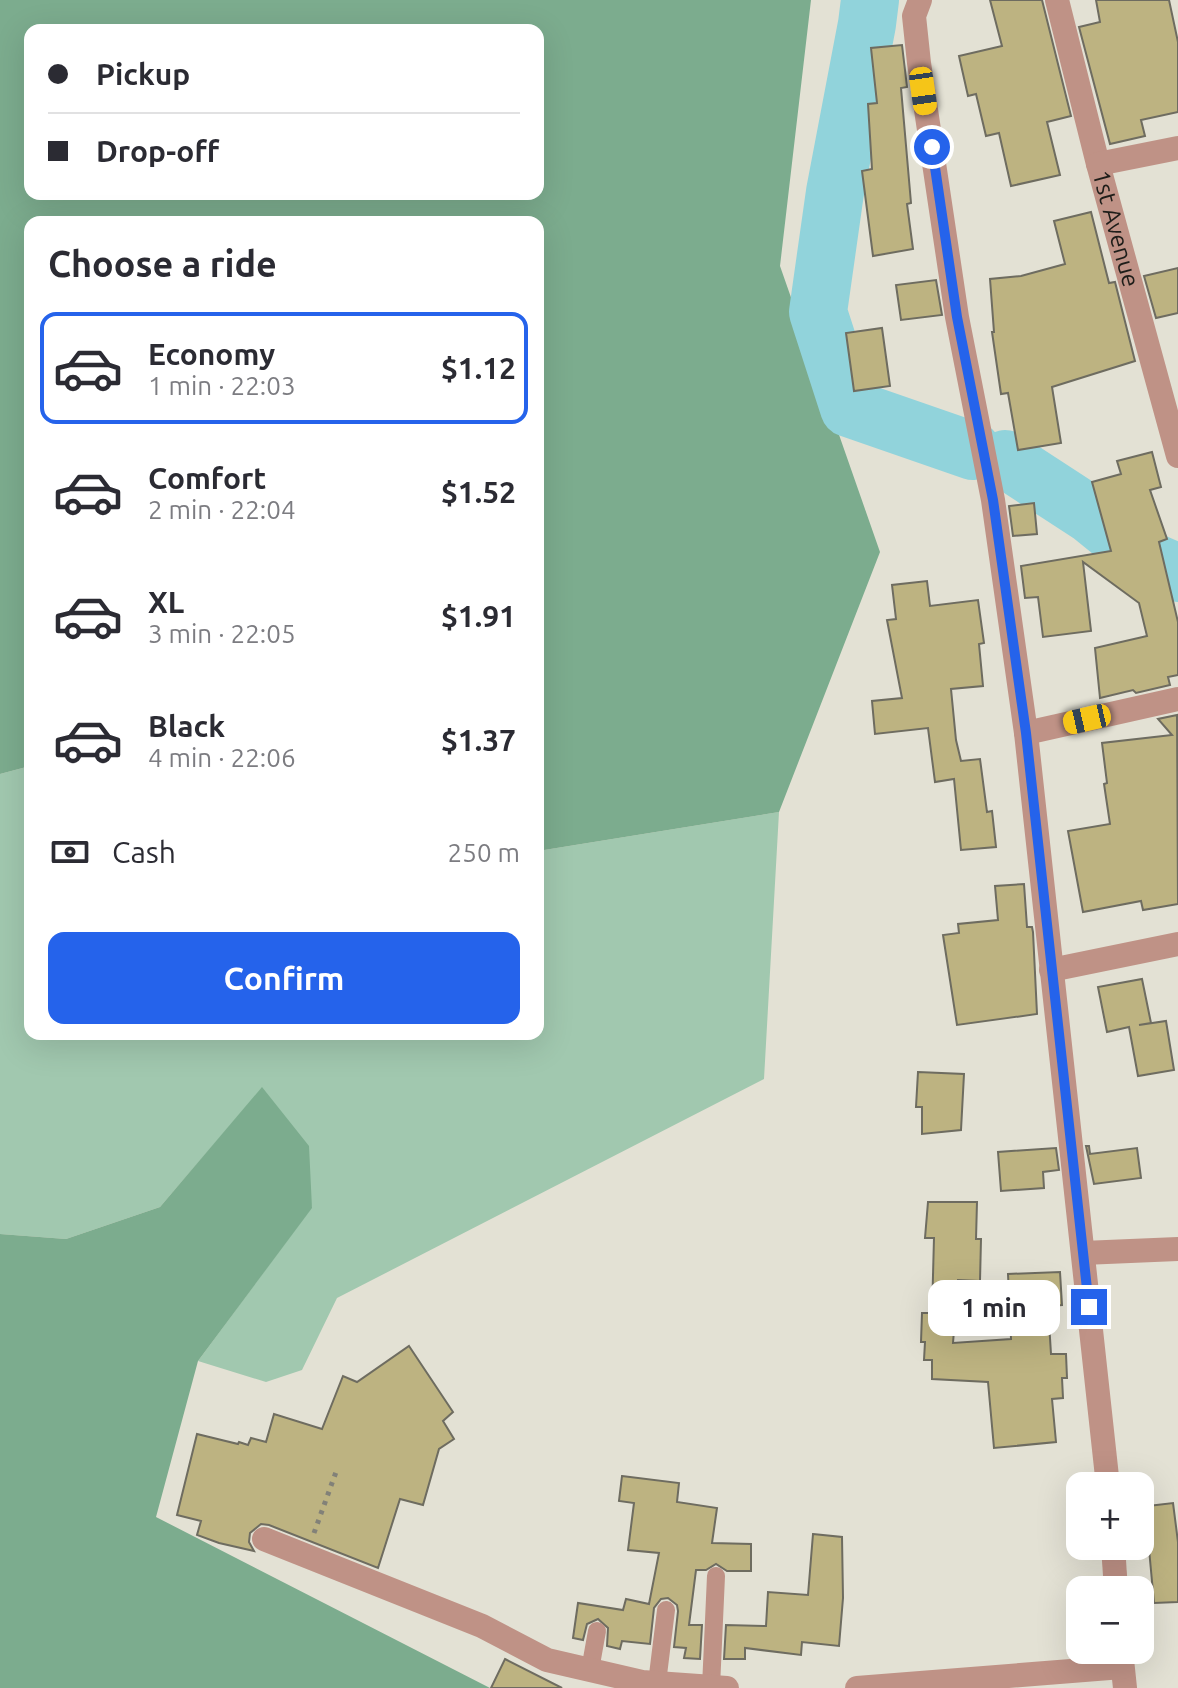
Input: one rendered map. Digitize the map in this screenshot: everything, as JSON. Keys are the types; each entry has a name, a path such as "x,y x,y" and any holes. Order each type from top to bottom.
{"street":[{"path":"920,0 914,16 919,63 957,317 993,500 1026,733 1106,1472"},
{"name":"1st Avenue","path":"1057,0 1098,164 1172,411 1178,456"},
{"path":"1098,164 1178,148"},
{"path":"1026,733 1178,699"},
{"path":"1051,970 1178,944"},
{"path":"1083,1253 1178,1249"},
{"path":"264,1539 482,1626 590,1679 719,1687"},
{"path":"857,1688 1122,1668"}],"lane":[{"path":"716,1576 719,1687"},
{"path":"657,1683 666,1610"},
{"path":"590,1679 597,1631"}],"path":[{"path":"306,1556 336,1472"}],"green space":[{"path":"0,0 811,0 780,266 880,552 779,812 544,850 544,216 24,216 24,768 0,774"},
{"path":"24,768 24,1040 544,1040 544,850 779,812 764,1079 337,1298 302,1370 266,1382 198,1361 312,1207 262,1088 160,1207 66,1239 0,1234 0,774"},
{"path":"262,1087 309,1146 312,1208 198,1361 156,1517 490,1688 0,1688 0,1234 66,1239 160,1207"}],"building":[{"path":"990,0 1042,0 1071,116 1047,122 1060,175 1011,186 999,133 986,136 976,94 968,96 959,56 1002,46"},
{"path":"1096,0 1169,0 1178,42 1178,112 1141,120 1145,136 1110,144 1079,27 1100,22"},
{"path":"902,45 907,87 901,88 911,203 907,204 913,249 873,256 862,171 872,169 868,104 877,103 871,48"},
{"path":"1091,212 1109,283 1115,282 1135,361 1052,387 1061,443 1018,450 1008,393 1001,394 992,332 990,279 1021,276 1065,264 1054,221"},
{"path":"1178,268 1178,313 1156,318 1144,276"},
{"path":"936,280 942,315 901,320 896,285"},
{"path":"882,328 890,386 854,391 846,333"},
{"path":"1152,452 1161,487 1150,490 1167,539 1159,542 1178,622 1178,675 1168,677 1170,685 1100,698 1095,648 1147,636 1139,603 1083,562 1091,631 1043,637 1038,597 1025,598 1021,566 1111,551 1092,482 1121,474 1117,461"},
{"path":"1034,503 1037,534 1013,536 1009,506"},
{"path":"927,581 930,606 978,600 984,643 979,644 983,686 951,689 961,761 980,759 987,812 992,811 996,847 961,850 954,779 935,782 928,728 875,734 872,701 902,698 887,620 896,619 892,585"},
{"path":"1177,715 1178,904 1143,910 1141,901 1083,912 1068,831 1110,824 1102,743 1172,735 1158,719"},
{"path":"1024,884 1027,927 1032,927 1033,932 1037,1014 957,1025 943,935 959,933 958,924 998,920 995,886"},
{"path":"1142,979 1151,1023 1139,1025 1166,1021 1174,1070 1138,1076 1129,1027 1107,1032 1098,987"},
{"path":"918,1072 964,1074 961,1130 922,1134 922,1107 916,1107"},
{"path":"1086,1146 1089,1146 1090,1154 1137,1148 1141,1178 1094,1184"},
{"path":"1056,1148 1059,1170 1043,1172 1044,1188 1001,1191 998,1152"},
{"path":"928,1202 977,1202 976,1239 981,1239 980,1281 958,1280 953,1343 1011,1339 1008,1274 1060,1272 1062,1305 1048,1306 1051,1354 1066,1354 1067,1378 1062,1378 1063,1398 1052,1399 1056,1442 994,1448 988,1382 932,1379 932,1360 924,1360 925,1342 921,1342 922,1313 932,1313 934,1238 925,1238"},
{"path":"409,1346 453,1412 443,1421 454,1439 439,1449 423,1505 400,1499 378,1568 269,1525 261,1524 250,1533 249,1542 254,1551 219,1543 197,1535 201,1521 177,1515 197,1434 238,1444 248,1445 251,1438 266,1442 274,1414 322,1429 343,1376 357,1382"},
{"path":"622,1476 679,1483 677,1502 717,1508 712,1543 751,1544 751,1571 727,1571 716,1564 706,1570 696,1570 689,1625 702,1625 700,1659 684,1658 686,1648 674,1647 678,1611 677,1605 668,1598 661,1599 654,1608 650,1644 622,1641 620,1649 607,1646 608,1628 598,1619 587,1624 583,1640 573,1638 578,1603 623,1610 626,1599 649,1604 659,1553 628,1550 634,1503 619,1501"},
{"path":"1173,1503 1178,1542 1178,1602 1154,1603 1154,1576 1152,1576 1150,1560 1154,1560 1154,1505"},
{"path":"813,1534 842,1537 843,1598 839,1646 802,1642 801,1655 745,1648 745,1659 724,1659 726,1625 766,1626 768,1592 808,1595"},
{"path":"505,1659 562,1688 491,1688"}],"waterway":[{"path":"870,0 835,192 818,312 849,408 973,451"},
{"path":"1005,459 1091,515 1144,558 1178,573"}],"route":[{"path":"932,147 957,317 993,500 1026,733 1089,1307"}]}
